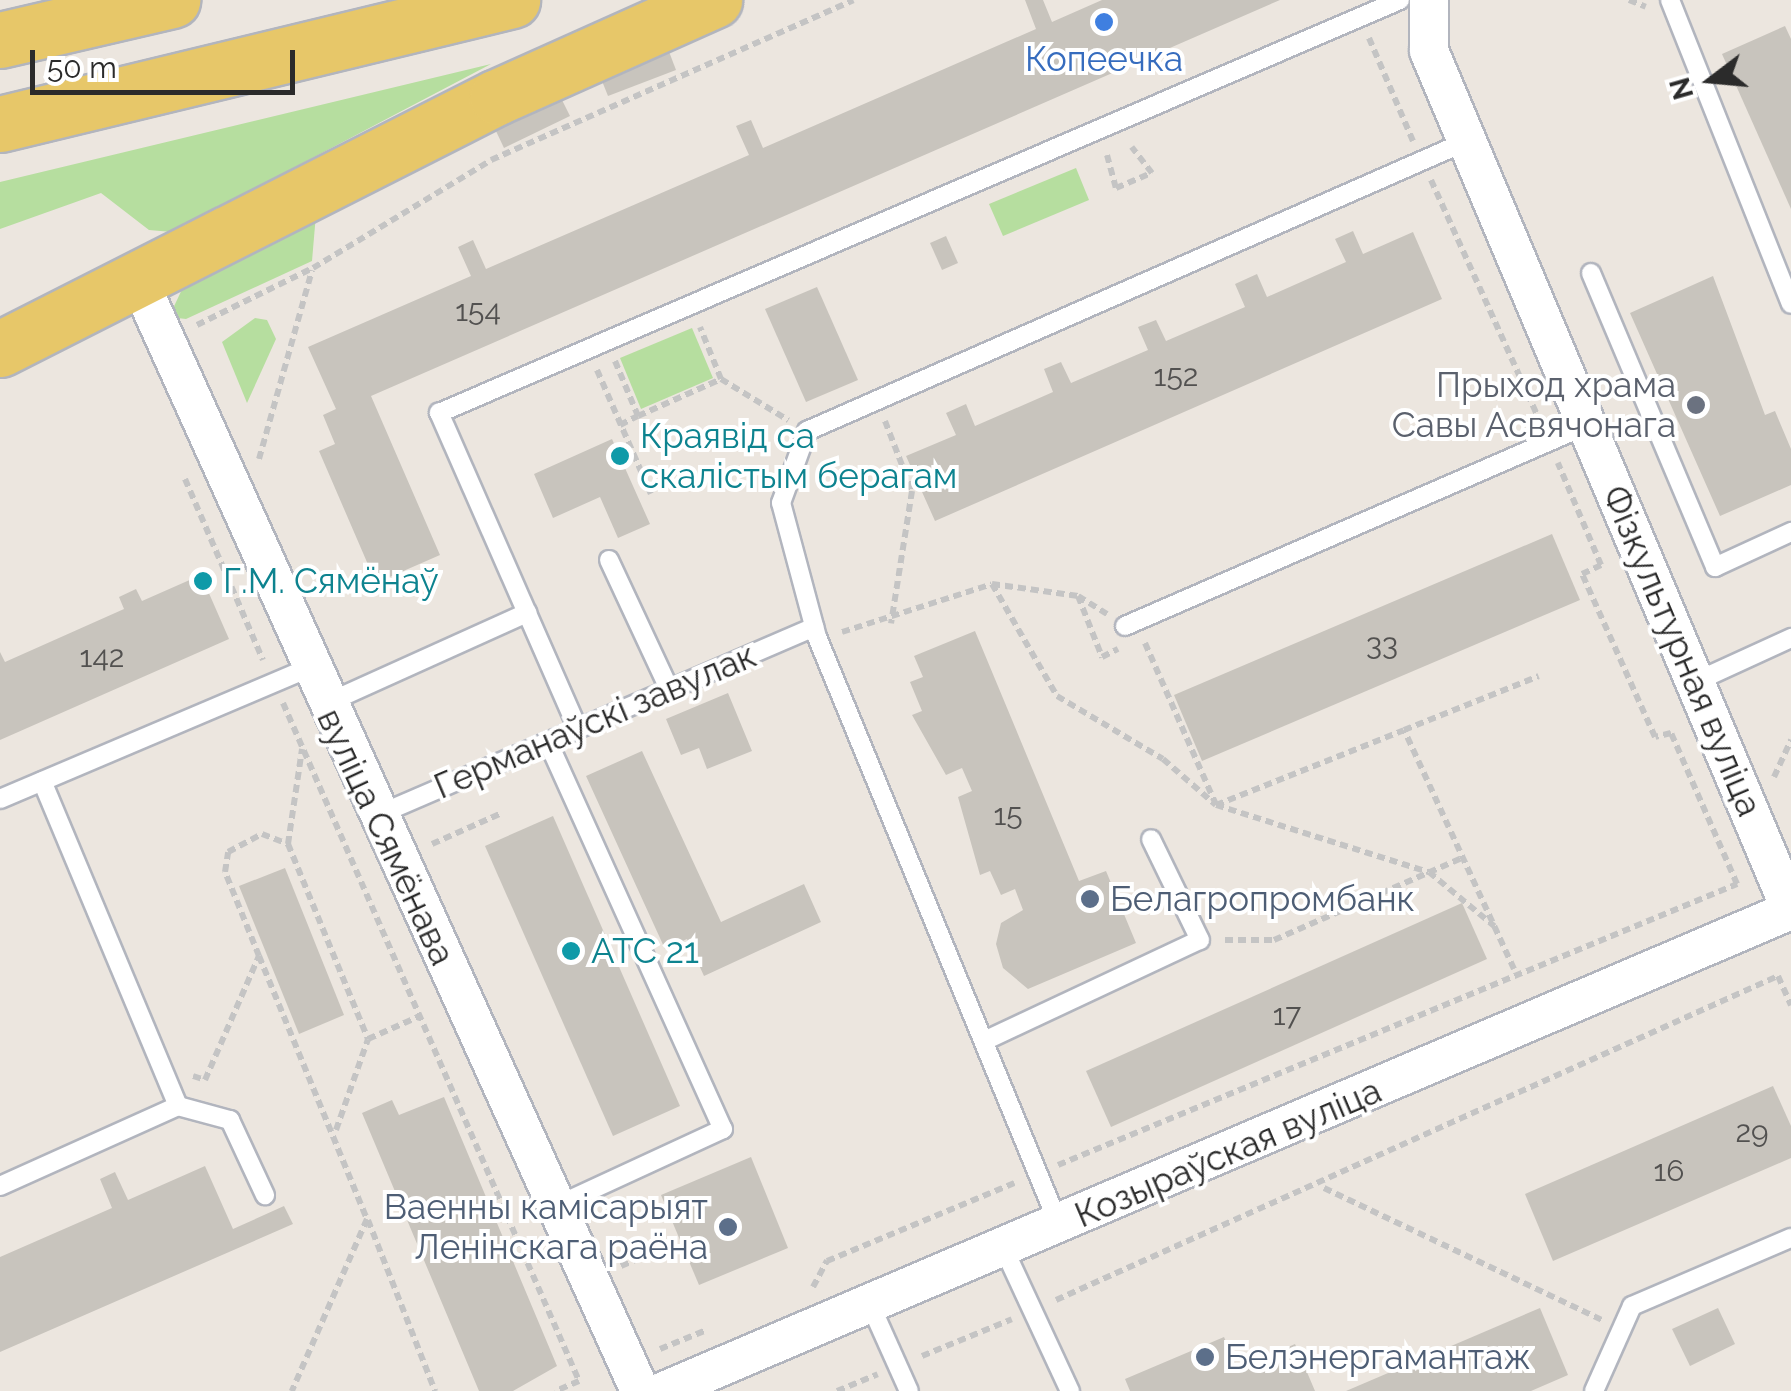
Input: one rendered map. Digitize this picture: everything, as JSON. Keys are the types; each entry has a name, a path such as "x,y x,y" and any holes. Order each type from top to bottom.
{"main road":[{"path":"0,40 172,0"},
{"path":"0,124 512,0"},
{"path":"0,349 497,97 714,0"}],"street":[{"name":"Фізкультурная вуліца","path":"1429,0 1430,51 1791,910"},
{"name":"вуліца Сямёнава","path":"138,279 290,676 324,704 640,1391"},
{"name":"Козыраўская вуліца","path":"664,1391 1059,1226 1791,910"}],"lane":[{"path":"578,729 440,414 1098,136 1400,0"},
{"path":"1670,0 1791,304"},
{"path":"1059,1226 815,632 780,503 806,431 1467,141"},
{"path":"1591,273 1715,567 1791,532"},
{"path":"1124,626 1586,425"},
{"path":"609,560 670,690"},
{"path":"324,704 526,613"},
{"name":"Германаўскі завулак","path":"377,815 815,632"},
{"path":"1694,682 1791,638"},
{"path":"0,799 290,676"},
{"path":"548,742 723,1129 556,1206"},
{"path":"42,781 178,1106"},
{"path":"984,1041 1200,940 1151,839"},
{"path":"0,1186 178,1106 230,1120 264,1194"},
{"path":"1594,1391 1618,1327 1632,1306 1791,1238"},
{"path":"1004,1249 1070,1391"},
{"path":"870,1304 909,1391"}],"path":[{"path":"196,326 313,268 491,160 854,0"},
{"path":"1098,136 1116,188 1152,174 1138,144 1108,157"},
{"path":"260,459 313,268"},
{"path":"692,307 721,379 806,431"},
{"path":"607,343 638,416"},
{"path":"588,350 650,494"},
{"path":"620,424 721,379"},
{"path":"891,623 912,491 882,412 900,404"},
{"path":"177,462 290,676 302,748 579,1381 556,1391"},
{"path":"992,584 1057,696 1162,758 1216,805 1429,872 1494,926"},
{"path":"815,632 891,623 992,584 1078,596"},
{"path":"1143,638 1216,805"},
{"path":"1216,805 1540,676"},
{"path":"1404,730 1514,969"},
{"path":"1774,778 1791,740"},
{"path":"302,748 288,844 368,1039 335,1132"},
{"path":"431,844 502,813"},
{"path":"288,844 262,834 228,852 225,872 335,1132 435,1391"},
{"path":"1200,940 1274,940 1462,858"},
{"path":"797,1293 814,1287 827,1261 1514,969 1737,884"},
{"path":"205,1080 259,956"},
{"path":"838,1391 1323,1188 1778,976 1791,1005"},
{"path":"368,1039 420,1016"},
{"path":"1323,1188 1618,1327"},
{"path":"292,1391 367,1219"},
{"path":"620,1266 680,1241"},
{"path":"681,1340 714,1326"}],"green space":[{"path":"491,64 172,232 149,230 101,193 0,229 0,182"},
{"path":"1076,168 1089,200 1003,236 989,204"},
{"path":"316,214 312,261 186,319 169,317 185,283"},
{"path":"255,318 267,320 276,339 247,403 222,342"},
{"path":"692,328 713,378 641,409 620,358"}],"building":[{"path":"1025,0 1043,0 1052,22 1102,0 1280,0 371,396 440,555 376,583 319,451 335,444 323,415 336,409 308,347 471,276 458,247 473,240 486,269 749,155 736,126 751,120 763,148 1036,29"},
{"path":"1785,26 1791,39 1791,209 1722,54"},
{"path":"668,49 676,70 608,96 600,76"},
{"path":"559,94 570,116 504,148 495,129"},
{"path":"1353,231 1363,254 1413,232 1442,299 935,521 906,456 956,435 946,413 966,404 975,426 1053,392 1044,369 1061,362 1071,383 1148,350 1138,327 1156,320 1166,341 1245,307 1235,284 1257,274 1267,297 1346,262 1335,239"},
{"path":"946,236 958,263 942,270 930,243"},
{"path":"1713,276 1765,415 1775,411 1791,449 1791,485 1720,516 1630,313"},
{"path":"817,287 858,380 806,402 765,309"},
{"path":"612,439 650,524 618,538 600,497 553,518 534,474"},
{"path":"1552,534 1580,600 1202,761 1174,695"},
{"path":"201,575 229,639 0,740 0,652 5,662 124,609 119,597 136,589 142,601"},
{"path":"975,631 1079,881 1106,871 1136,943 1028,989 1003,968 996,944 1001,923 1023,910 1015,889 1001,895 990,871 980,875 958,797 972,791 962,768 946,775 912,715 922,711 910,682 923,677 914,656"},
{"path":"728,693 752,751 707,769 699,748 681,755 666,719"},
{"path":"642,751 721,922 804,884 821,922 704,976 687,939 665,949 586,776"},
{"name":"АТС 21","path":"553,816 680,1106 613,1136 485,846"},
{"path":"285,868 344,1015 299,1034 239,886"},
{"path":"1462,903 1487,959 1111,1127 1086,1071"},
{"path":"1773,1086 1791,1126 1791,1158 1553,1261 1525,1194"},
{"path":"444,1097 557,1366 513,1391 479,1391 362,1113 392,1100 399,1115"},
{"path":"751,1157 788,1248 699,1285 661,1195"},
{"path":"205,1166 233,1229 284,1206 293,1224 0,1352 0,1257 112,1208 100,1179 115,1172 128,1200"},
{"path":"1540,1308 1568,1375 1531,1391 1346,1391"},
{"path":"1718,1308 1735,1344 1690,1366 1672,1329"},
{"name":"Белэнергамантаж","path":"1224,1337 1238,1369 1295,1344 1315,1391 1130,1391 1125,1379"}],"place":[{"name":"Копеечка","path":"1104,22"},
{"name":"Прыход храма Савы Асвячонага","path":"1696,405"},
{"name":"Краявід са скалістым берагам","path":"620,456"},
{"name":"Г.М. Сямёнаў","path":"203,581"},
{"name":"Белагропромбанк","path":"1090,899"},
{"name":"АТС 21","path":"571,951"},
{"name":"Ваенны камісарыят Ленінскага раёна","path":"728,1227"},
{"name":"Белэнергамантаж","path":"1205,1357"}]}
